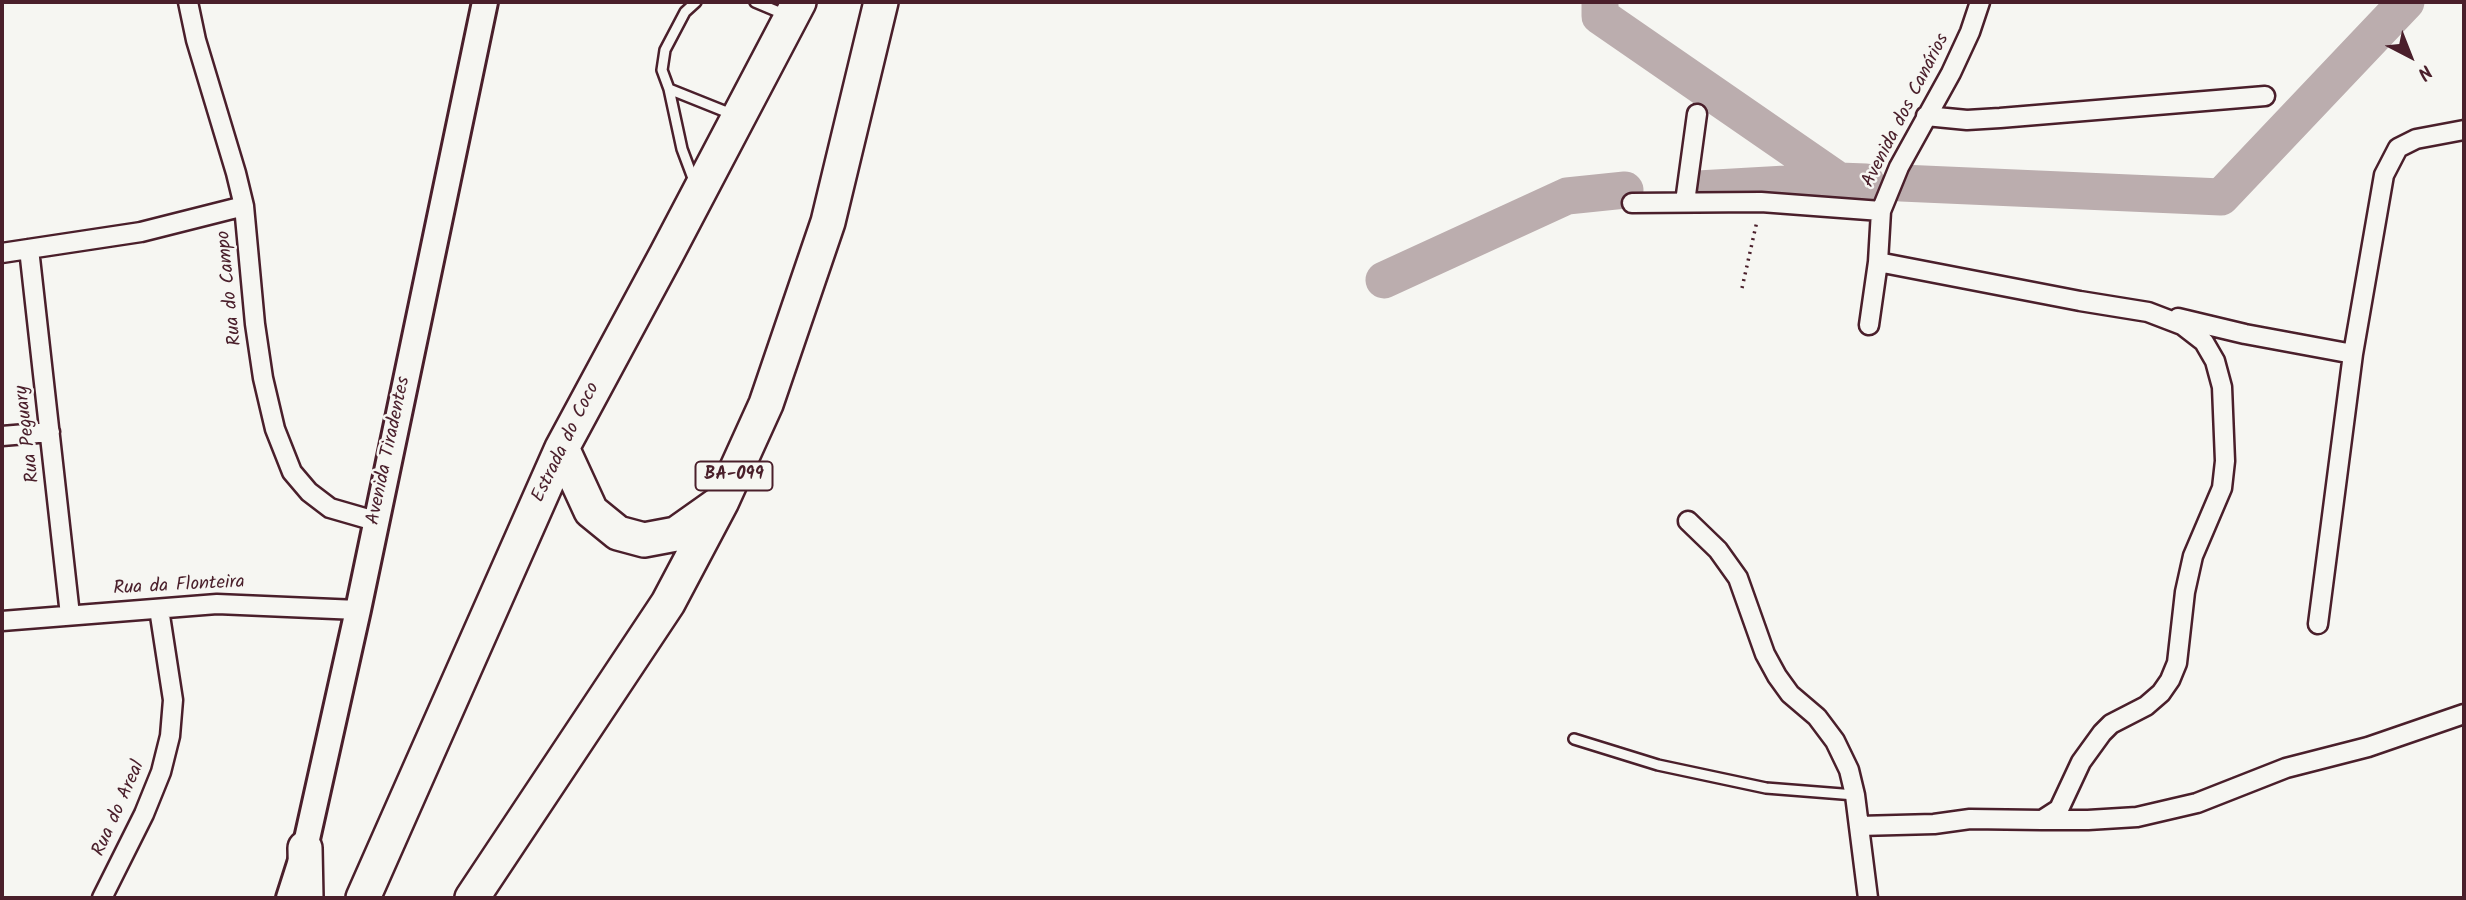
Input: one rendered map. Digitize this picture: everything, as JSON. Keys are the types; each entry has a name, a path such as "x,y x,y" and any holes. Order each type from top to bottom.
{"highway":[{"name":"BA-099","path":"472,898 668,603 722,501 766,404 828,222 881,2"},
{"name":"Estrada do Coco","path":"363,898 562,448 795,9"},
{"path":"562,448 591,511 618,533 644,540 676,534 722,501"},
{"path":"305,848 306,898"}],"street":[{"name":"Rua do Campo","path":"188,2 196,40 244,206 255,324 263,378 275,429 292,472 309,492 330,508 375,522"},
{"name":"Avenida Tiradentes","path":"289,898 305,848 358,610 485,2"},
{"name":"Avenida dos Canários","path":"1869,324 1878,262 1881,211 1899,167 1951,73 1980,2"},
{"path":"1926,116 1967,120 2265,96"},
{"path":"1685,202 1697,114"},
{"path":"2318,624 2353,354 2384,174 2398,148 2416,139 2464,130"},
{"path":"1632,203 1761,202 1881,211"},
{"path":"2,253 141,232 244,206"},
{"name":"Rua Peguary","path":"29,249 69,615"},
{"path":"1878,262 2148,312 2353,354"},
{"path":"2042,820 2059,809 2081,762 2102,733 2111,724 2146,706 2171,680 2177,663 2185,592 2193,556 2222,488 2225,461 2222,387 2215,361 2204,342 2182,325 2148,312"},
{"path":"2,436 50,432"},
{"path":"1688,521 1718,550 1738,578 1765,654 1777,676 1790,694 1817,718 1835,741 1849,770 1855,795 1868,898"},
{"name":"Rua da Flonteira","path":"2,621 217,604 358,610"},
{"name":"Rua do Areal","path":"102,898 144,814 161,772 170,736 173,701 159,609"},
{"path":"1859,826 1934,824 1970,819 2088,820 2137,817 2197,803 2286,768 2368,747 2464,714"}],"lane":[{"path":"696,2 685,12 665,50 662,70 669,89 682,149 699,193"},
{"path":"755,2 795,9"},
{"path":"669,89 739,117"},
{"path":"1574,739 1658,765 1766,788 1855,795"}],"path":[{"path":"1742,288 1761,202"}],"waterway":[{"path":"1600,2 1600,16 1839,181 1866,182"},
{"path":"1901,183 2221,197 2406,2"},
{"path":"1698,189 1839,181"},
{"path":"1384,280 1567,196 1625,190"}]}
